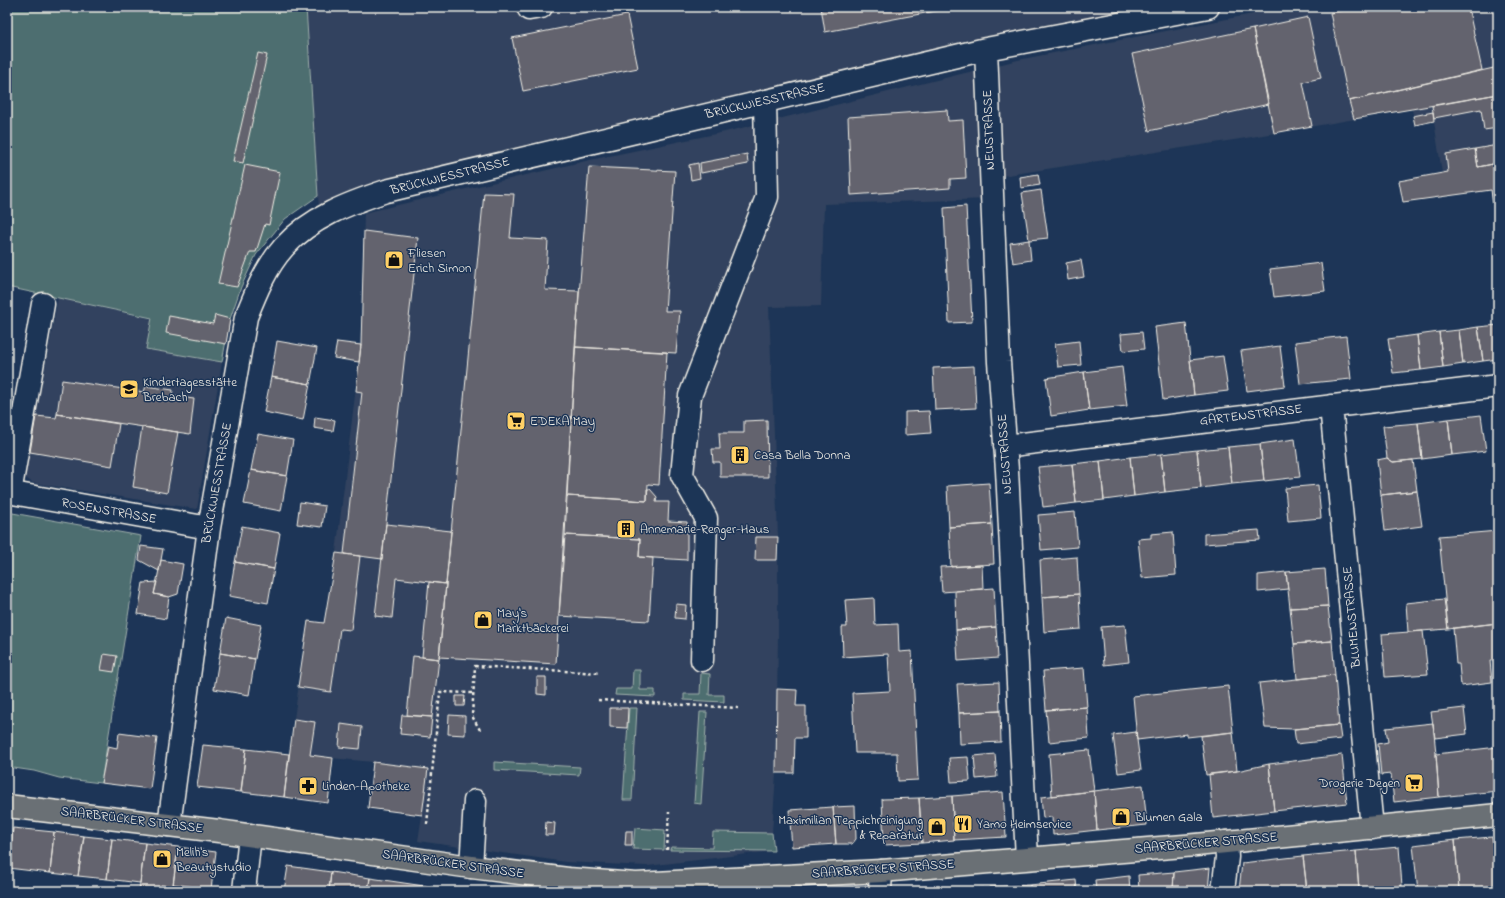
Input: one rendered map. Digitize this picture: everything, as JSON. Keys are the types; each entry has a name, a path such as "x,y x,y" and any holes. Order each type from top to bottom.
{"main road":[{"name":"SAARBRÜCKER STRASSE","path":"7,806 250,835 471,867 568,879 669,887 880,881 1027,858 1226,842 1498,816"},
{"path":"669,887 690,891"}],"street":[{"path":"528,7 529,9 541,7"},
{"name":"BRÜCKWIESSTRASSE","path":"169,825 208,528 246,317 256,290 270,266 285,246 307,227 320,218 349,204 386,191 986,49 1208,7"},
{"name":"NEUSTRASSE","path":"986,49 999,354 1027,858"},
{"path":"702,660 706,518 682,475 690,396 767,197 765,101"},
{"name":"ROSENSTRASSE","path":"43,304 9,493 208,528"},
{"name":"GARTENSTRASSE","path":"1005,446 1498,386"},
{"name":"BLUMENSTRASSE","path":"1332,406 1372,828"},
{"path":"471,867 476,801"},
{"path":"244,891 250,835"},
{"path":"1223,891 1227,857 1226,842"}],"path":[{"path":"480,730 472,716 472,693 475,666 600,673"},
{"path":"427,824 440,692 472,693"},
{"path":"598,700 738,708"},
{"path":"667,850 668,812"}],"shaded area":[{"path":"306,7 1208,7 1077,32 320,218"},
{"path":"1289,7 1498,7 1498,227 1496,214 1494,213 1491,190 1403,202 1399,181 1442,173 1434,121 1415,125 1412,109 1240,139 995,177 991,199 824,204 821,306 769,307 778,537 776,773 772,833 774,851 647,866 566,862 418,841 422,815 373,762 289,754 308,621 324,623 336,553 361,345 364,213 590,160 725,132 1018,60"},
{"name":"Kindertagesstätte Brebach","path":"58,298 152,319 146,349 222,362 197,509 33,483 26,478 25,474"}],"green space":[{"path":"7,7 306,7 318,196 285,219 256,255 241,287 230,319 222,362 146,349 152,318 7,287"},
{"path":"7,512 141,536 101,783 59,778 34,771 7,767"},
{"path":"633,670 640,670 640,690 655,690 655,697 615,695 616,689 632,689"},
{"path":"701,673 710,674 709,695 724,695 724,702 684,700 684,694 700,694"},
{"path":"629,708 637,708 632,800 623,800"},
{"path":"700,712 707,712 701,804 694,803"},
{"path":"494,762 580,767 579,775 494,770"},
{"path":"635,828 665,830 664,850 633,849"},
{"path":"713,832 772,833 774,851 670,850 671,847 712,848"}],"building":[{"path":"821,7 957,7 825,32"},
{"path":"1359,7 1468,7 1482,70 1349,101 1330,13"},
{"path":"627,15 638,68 523,91 512,38"},
{"path":"1308,17 1321,78 1303,82 1312,126 1274,133 1253,29"},
{"path":"1253,29 1269,104 1149,131 1132,54"},
{"path":"258,53 267,55 243,163 233,161"},
{"path":"1498,67 1498,94 1354,119 1349,101"},
{"path":"1498,94 1498,128 1484,130 1481,109 1434,118 1432,106"},
{"path":"947,110 948,121 963,120 966,178 950,179 950,188 851,195 848,117"},
{"path":"1433,112 1434,121 1415,125 1413,116"},
{"path":"1498,145 1498,163 1478,167 1475,149"},
{"path":"1475,149 1478,167 1498,163 1498,227 1496,214 1494,213 1491,190 1403,202 1399,181 1448,172 1446,154"},
{"path":"747,154 748,164 701,173 700,163"},
{"path":"698,163 700,178 691,180 689,165"},
{"path":"245,165 280,172 269,225 265,224 256,252 250,252 237,287 218,284"},
{"path":"589,167 675,171 665,311 680,311 676,353 575,347"},
{"path":"1038,174 1040,185 1021,188 1020,177"},
{"path":"1041,190 1048,238 1029,240 1022,193"},
{"name":"EDEKA May","path":"484,193 514,194 510,238 548,240 545,290 579,291 556,664 439,657"},
{"path":"966,206 972,322 949,323 944,208"},
{"path":"364,231 418,238 382,559 344,554 362,392 356,391 361,345"},
{"path":"1029,240 1031,260 1013,263 1010,243"},
{"path":"1081,260 1084,277 1068,280 1066,263"},
{"path":"1321,263 1325,291 1274,297 1270,269"},
{"path":"215,315 230,319 226,344 166,333 169,316 213,324"},
{"path":"1186,323 1194,395 1163,400 1155,327"},
{"path":"1498,325 1498,359 1483,361 1478,327"},
{"path":"1478,327 1483,361 1463,364 1459,330"},
{"path":"1459,330 1463,364 1443,367 1439,332"},
{"path":"1142,332 1144,349 1123,351 1121,334"},
{"path":"1439,332 1443,367 1421,370 1417,335"},
{"path":"1417,335 1421,370 1393,373 1388,339"},
{"path":"1346,336 1351,379 1300,384 1295,342"},
{"path":"277,341 317,348 310,384 271,377"},
{"path":"1079,341 1081,365 1058,367 1055,344"},
{"path":"337,342 361,345 359,362 334,358"},
{"path":"1280,346 1285,386 1247,391 1241,351"},
{"path":"575,347 667,352 659,485 648,484 647,501 567,496"},
{"path":"1223,356 1228,391 1194,395 1190,360"},
{"path":"974,366 976,408 935,410 933,368"},
{"path":"1122,367 1127,406 1089,410 1084,372"},
{"path":"1084,372 1089,410 1051,416 1046,378"},
{"path":"271,377 310,384 303,420 264,412"},
{"path":"62,380 144,392 146,386 173,390 172,396 194,399 190,434 57,414"},
{"path":"929,411 931,433 905,435 905,412"},
{"path":"57,414 119,424 112,466 30,452 36,416 56,418"},
{"path":"1481,415 1486,451 1452,455 1448,419"},
{"path":"315,417 335,420 333,431 314,428"},
{"path":"1448,419 1452,455 1422,459 1418,423"},
{"name":"Casa Bella Donna","path":"767,420 768,477 720,477 720,462 713,462 712,449 720,449 719,433 744,433 744,421"},
{"path":"1418,423 1422,459 1393,462 1387,458 1383,426"},
{"path":"7,426 11,427 9,442 7,441"},
{"path":"142,427 178,432 167,493 133,487"},
{"path":"258,434 293,440 287,476 251,470"},
{"path":"1295,439 1300,477 1264,481 1260,444"},
{"path":"1260,444 1264,481 1232,484 1228,447"},
{"path":"1228,447 1232,484 1201,488 1197,450"},
{"path":"1197,450 1201,488 1165,492 1161,454"},
{"path":"1161,454 1165,492 1134,496 1130,457"},
{"path":"1130,457 1134,496 1104,500 1100,461"},
{"path":"1387,458 1393,462 1413,460 1417,491 1381,495 1377,460"},
{"path":"1100,461 1104,500 1076,503 1072,464"},
{"path":"1072,464 1076,503 1043,507 1038,467"},
{"path":"251,470 287,476 281,511 244,504"},
{"path":"989,483 992,524 949,527 947,486"},
{"path":"1318,485 1321,518 1288,521 1285,488"},
{"name":"Annemarie-Renger-Haus","path":"647,489 650,489 657,497 656,502 669,502 668,521 687,522 687,560 639,557 640,539 565,535 567,496 647,501"},
{"path":"1417,491 1422,526 1385,531 1381,495"},
{"path":"300,502 325,506 322,527 297,524"},
{"path":"1075,512 1078,547 1041,550 1038,515"},
{"path":"386,524 451,531 446,584 396,578 392,618 375,616"},
{"path":"992,524 994,564 951,567 949,527"},
{"path":"242,526 280,533 274,569 235,562"},
{"path":"1259,530 1260,540 1204,544 1204,534"},
{"path":"1498,531 1498,623 1448,629 1439,536"},
{"path":"1173,532 1176,575 1142,578 1138,539 1151,538 1151,534"},
{"path":"565,535 640,539 639,557 653,558 649,621 559,616"},
{"path":"756,537 778,537 777,560 755,560"},
{"path":"141,546 163,549 159,571 139,560"},
{"path":"336,553 360,556 351,630 340,629 331,692 298,687 308,621 324,623"},
{"path":"1077,557 1079,594 1042,597 1040,560"},
{"path":"161,560 183,564 178,594 169,597 154,594"},
{"path":"235,562 274,569 268,603 229,596"},
{"path":"982,565 983,589 942,592 940,567"},
{"path":"1325,569 1328,606 1290,608 1286,572"},
{"path":"1286,572 1288,589 1258,592 1258,575"},
{"path":"157,582 154,594 169,597 166,619 138,614 143,583"},
{"path":"429,582 446,584 439,659 422,657"},
{"path":"994,588 996,627 956,630 955,591"},
{"path":"1079,594 1081,629 1044,632 1042,597"},
{"path":"874,598 875,625 898,624 899,652 912,651 918,780 898,781 897,753 855,753 852,693 890,691 888,654 843,657 842,627 847,627 845,600"},
{"path":"1444,599 1448,629 1408,632 1406,603"},
{"path":"676,604 686,605 685,619 675,618"},
{"path":"1328,606 1332,641 1294,644 1290,608"},
{"path":"226,618 261,625 255,659 220,653"},
{"path":"1498,623 1498,660 1490,661 1492,682 1461,686 1459,664 1456,664 1453,628"},
{"path":"1125,625 1129,662 1104,665 1101,627"},
{"path":"996,627 998,658 958,661 956,630"},
{"path":"1423,631 1428,674 1385,677 1382,634"},
{"path":"1332,641 1335,675 1297,679 1294,644"},
{"path":"220,653 255,659 249,695 214,689"},
{"path":"104,654 117,656 114,672 101,670"},
{"path":"413,656 439,659 432,717 407,715"},
{"path":"1084,668 1087,707 1046,710 1043,671"},
{"path":"1335,675 1339,725 1294,729 1265,728 1259,683"},
{"path":"537,677 546,677 546,695 537,694"},
{"path":"999,682 1000,711 959,713 957,684"},
{"path":"1228,686 1233,732 1187,737 1187,734 1137,740 1133,696"},
{"path":"777,689 797,690 796,706 806,706 806,738 795,738 794,773 776,773"},
{"path":"456,696 465,696 464,706 456,706"},
{"path":"1087,707 1089,738 1049,742 1046,710"},
{"path":"610,708 628,708 627,728 610,727"},
{"path":"1464,708 1467,734 1435,738 1431,712"},
{"path":"1000,711 1001,742 960,744 959,713"},
{"path":"402,715 432,717 430,737 400,734"},
{"path":"449,715 465,716 465,735 448,734"},
{"path":"294,719 315,722 310,755 333,758 328,803 284,797"},
{"path":"1433,723 1439,797 1394,802 1391,774 1381,775 1378,744 1388,742 1386,728"},
{"path":"341,724 362,727 360,749 339,747"},
{"path":"1339,725 1341,739 1296,744 1294,729"},
{"path":"1136,732 1141,770 1118,773 1113,735"},
{"path":"1233,732 1237,771 1206,775 1201,736"},
{"path":"119,733 157,738 150,789 101,783 108,746 117,748"},
{"path":"203,745 246,749 241,792 197,787"},
{"path":"1498,747 1498,791 1439,797 1436,754"},
{"path":"246,749 289,754 284,797 241,792"},
{"path":"1089,750 1094,791 1052,796 1049,754"},
{"path":"995,754 997,777 976,779 974,756"},
{"path":"1342,755 1347,803 1274,811 1269,764"},
{"path":"968,757 970,781 951,782 949,758"},
{"path":"373,762 428,769 422,815 368,808"},
{"path":"1269,764 1274,811 1213,818 1209,774 1237,771"},
{"path":"1143,785 1147,825 1097,830 1094,791"},
{"path":"1094,791 1097,830 1053,835 1052,817 1043,818 1041,797"},
{"path":"1003,792 1006,837 954,840 952,796"},
{"path":"952,796 954,840 922,843 919,798"},
{"path":"919,798 922,843 884,845 882,799"},
{"path":"855,806 856,839 852,844 836,844 833,807"},
{"path":"833,807 836,844 792,847 789,810"},
{"path":"546,822 555,823 554,835 545,835"},
{"path":"13,828 54,832 50,873 8,868"},
{"path":"626,831 632,831 632,845 625,845"},
{"path":"54,832 84,836 78,876 50,873"},
{"path":"84,836 112,839 107,879 78,876"},
{"path":"1492,837 1495,858 1498,858 1498,885 1459,890 1455,840"},
{"path":"112,839 145,843 140,883 107,879"},
{"path":"1455,840 1459,890 1418,891 1413,845"},
{"path":"145,843 178,847 173,886 161,885 160,891 139,891"},
{"path":"178,847 216,852 211,889 173,884"},
{"path":"1399,847 1402,886 1359,890 1356,851"},
{"path":"1356,851 1359,890 1307,891 1303,856"},
{"path":"1303,856 1307,891 1239,891 1242,863"},
{"path":"288,866 331,872 329,891 284,891"},
{"path":"1210,868 1208,891 1173,891 1174,872"},
{"path":"331,872 370,878 368,891 329,891"},
{"path":"1174,872 1173,891 1139,891 1138,875"},
{"path":"1129,876 1130,891 1096,891 1095,880"},
{"path":"370,878 424,886 423,891 368,891"},
{"path":"1076,880 1077,891 1030,891 1030,885"},
{"path":"1030,885 1030,891 990,891 990,887"},
{"path":"424,886 432,887 455,891 423,891"},
{"path":"983,888 983,891 945,891 945,890"}],"place":[{"name":"Fliesen Erich Simon","path":"394,260"},
{"name":"Kindertagesstätte Brebach","path":"129,389"},
{"name":"EDEKA May","path":"516,421"},
{"name":"Casa Bella Donna","path":"740,455"},
{"name":"Annemarie-Renger-Haus","path":"626,529"},
{"name":"May's Marktbäckerei","path":"483,620"},
{"name":"Drogerie Degen","path":"1414,783"},
{"name":"Linden-Apotheke","path":"308,786"},
{"name":"Blumen Gala","path":"1121,817"},
{"name":"Yamo Heimservice","path":"963,824"},
{"name":"Maximilian Teppichreinigung & Reparatur","path":"937,827"},
{"name":"Melih's Beautystudio","path":"162,859"}]}
